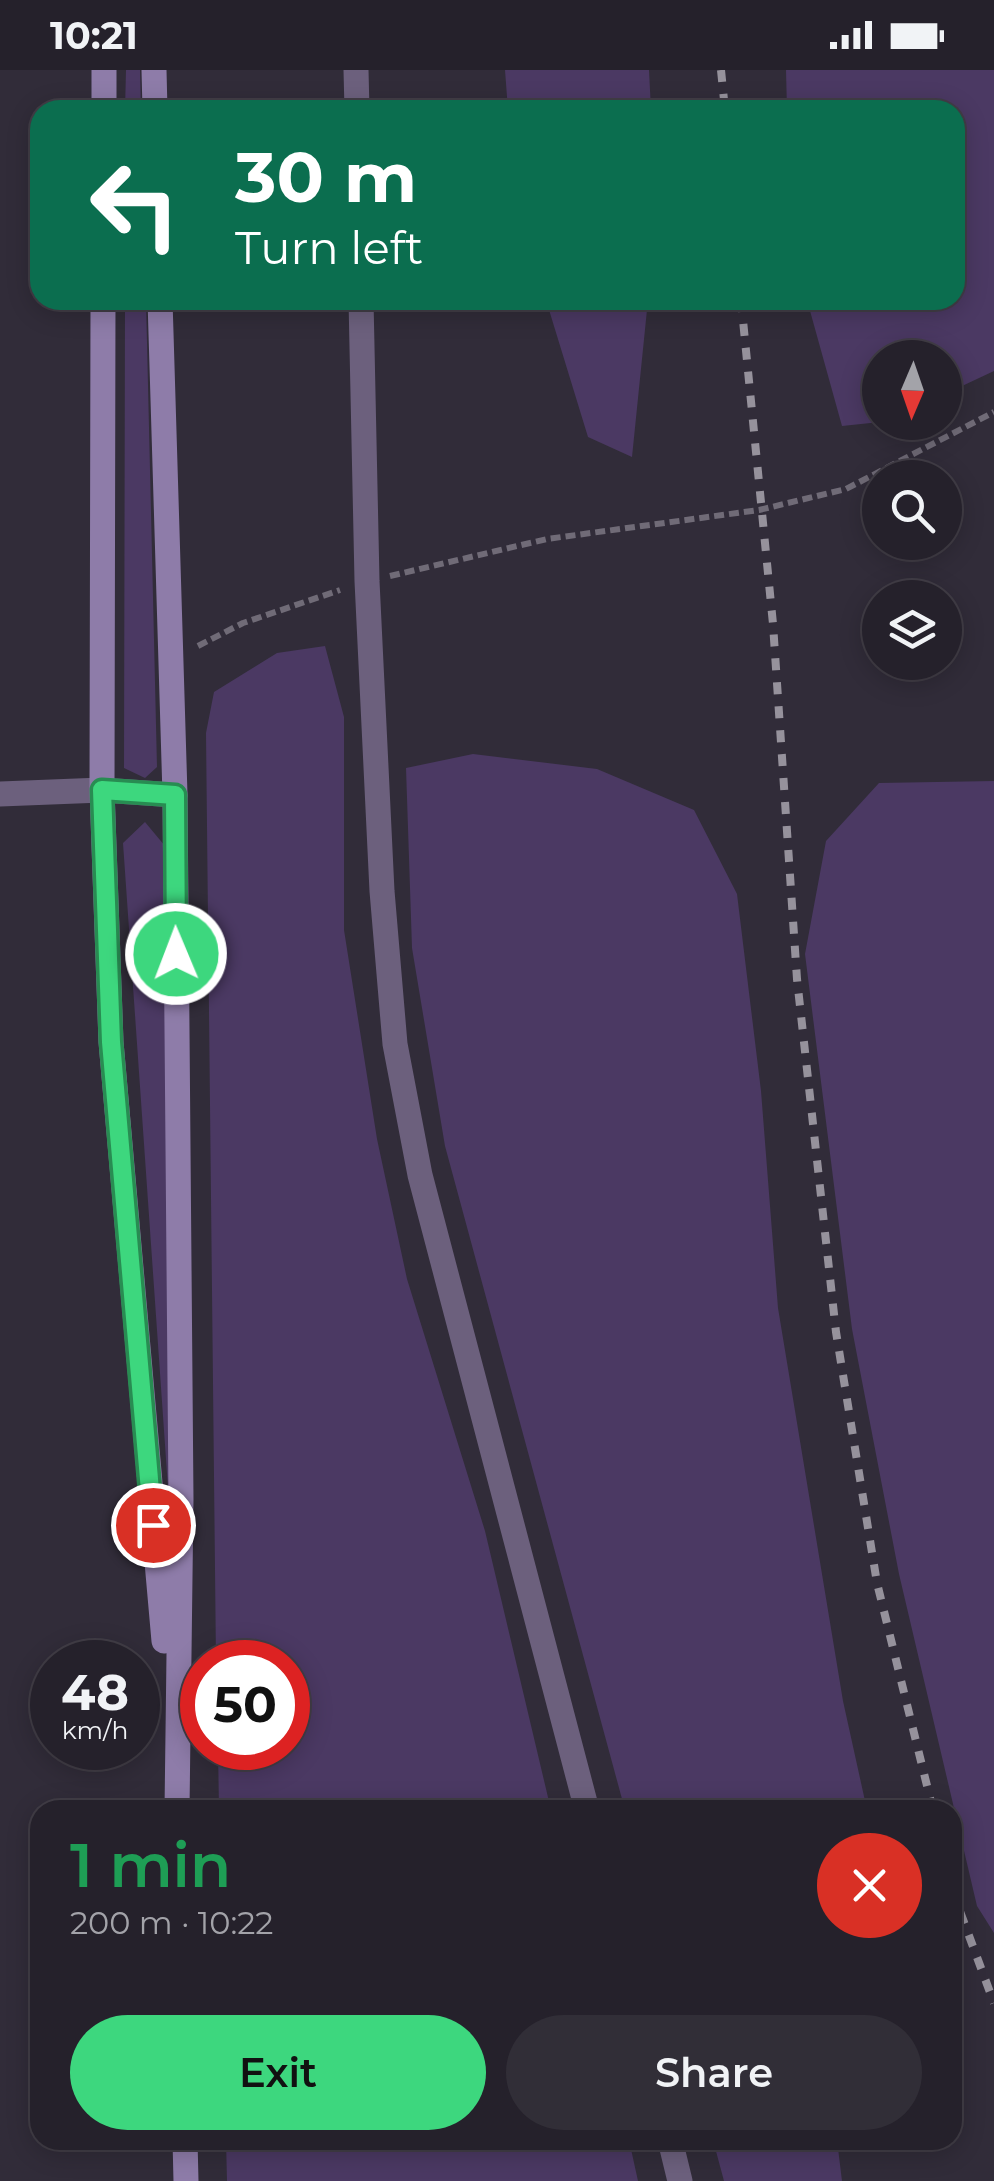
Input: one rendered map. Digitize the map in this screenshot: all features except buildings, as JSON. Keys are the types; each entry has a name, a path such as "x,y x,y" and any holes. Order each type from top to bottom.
{"main road":[{"path":"104,70 104,100"},
{"path":"154,70 156,100"},
{"path":"103,310 102,790 111,1042 176,1760"},
{"path":"160,310 175,795 180,1500 177,1800"},
{"path":"185,2150 186,2181"}],"street":[{"path":"356,70 357,100"},
{"path":"361,310 367,582 382,891 395,1044 420,1175 584,1800"},
{"path":"0,794 102,790 175,795"},
{"path":"672,2150 680,2181"}],"path":[{"path":"170,660 243,623 367,582 547,539 758,510 846,490 994,412"}],"shaded area":[{"path":"126,70 140,70 141,100 125,100"},
{"path":"505,70 649,70 650,100 507,100"},
{"path":"786,70 994,70 994,371 962,386 962,340 862,340 862,424 842,426 810,310 965,310 965,100 787,100"},
{"path":"125,310 146,310 157,767 145,778 124,768"},
{"path":"549,310 647,310 632,457 588,437"},
{"path":"325,646 344,717 344,930 377,1139 407,1279 485,1531 549,1800 219,1800 218,1770 310,1770 310,1640 216,1640 206,733 214,692 277,653"},
{"path":"473,754 597,769 694,810 737,894 761,1091 778,1308 843,1701 865,1800 622,1800 445,1146 412,948 406,768"},
{"path":"994,781 994,1933 977,1906 962,1842 962,1800 952,1800 899,1574 852,1329 805,954 826,841 879,783"},
{"path":"145,822 165,846 172,1545 123,843"},
{"path":"226,2150 631,2150 638,2181 227,2181"},
{"path":"716,2150 838,2150 842,2181 724,2181"}],"railway":[{"path":"721,70 724,100"},
{"path":"742,310 773,624 797,979 836,1332 877,1583 931,1800"},
{"path":"962,1917 994,2003"}],"route":[{"path":"153,1525 111,1042 102,790 175,795 176,954"}]}
